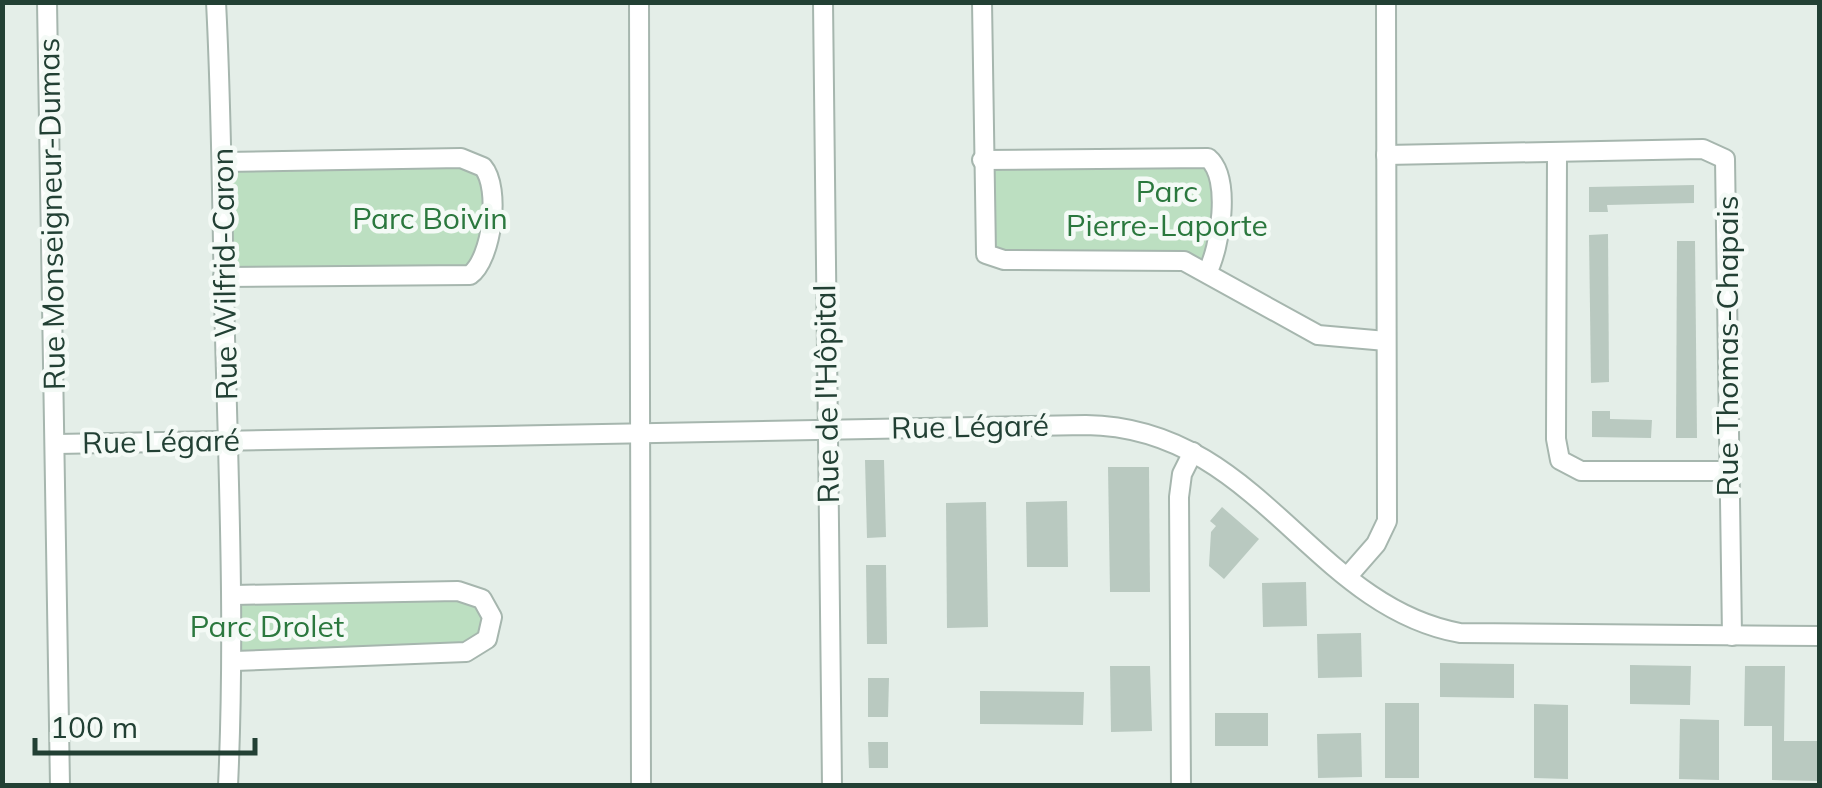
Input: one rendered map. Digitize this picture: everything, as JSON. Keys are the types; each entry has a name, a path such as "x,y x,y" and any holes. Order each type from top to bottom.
{"street":[{"name":"Rue Monseigneur-Dumas","path":"46,2 57,444 60,786"},
{"name":"Rue Wilfrid-Caron","path":"216,2 225,162 224,277 234,595 228,786"},
{"path":"639,2 640,786"},
{"name":"Rue de l'Hôpital","path":"823,2 832,786"},
{"path":"982,2 983,244 994,258 1184,262 1318,335 1386,340"},
{"path":"1348,576 1376,544 1387,521 1386,2"},
{"name":"Rue Thomas-Chapais","path":"1386,155 1703,149 1725,159 1732,636"},
{"path":"1557,154 1556,439 1560,460 1581,470 1729,472"},
{"path":"224,277 470,275 479,269 488,250 492,185 483,167 461,158 225,162"},
{"path":"982,160 1208,158 1216,165 1218,176 1221,236 1207,273"},
{"name":"Rue Légaré","path":"57,444 1092,425 1164,438 1193,452 1251,490 1348,576 1415,620 1460,632 1820,636"},
{"path":"1180,786 1178,497 1182,474 1193,452"},
{"path":"234,595 458,592 482,599 492,617 487,638 466,652 234,660"}],"green space":[{"name":"Parc Pierre-Laporte","path":"1195,157 1218,177 1207,273 1184,261 994,258 982,160"},
{"name":"Parc Boivin","path":"461,158 489,174 479,269 223,277 225,162"},
{"name":"Parc Drolet","path":"458,591 490,608 478,647 234,661 234,595"}],"building":[{"path":"1694,185 1694,203 1607,205 1608,212 1589,212 1589,187"},
{"path":"1608,234 1609,382 1591,383 1589,235"},
{"path":"1677,241 1695,241 1697,438 1676,438"},
{"path":"1592,411 1610,411 1610,419 1652,420 1651,438 1592,437"},
{"path":"865,460 884,460 886,537 867,538"},
{"path":"1108,467 1149,467 1150,592 1110,592"},
{"path":"1067,501 1068,567 1027,567 1026,502"},
{"path":"986,502 988,627 947,628 946,503"},
{"path":"1222,507 1259,539 1224,579 1209,566 1211,532 1216,526 1210,521"},
{"path":"866,565 886,565 887,644 867,644"},
{"path":"1306,582 1307,626 1263,627 1262,583"},
{"path":"1361,633 1362,677 1318,678 1317,634"},
{"path":"1440,663 1514,664 1514,698 1440,697"},
{"path":"1630,665 1691,666 1690,705 1630,704"},
{"path":"1110,666 1150,666 1152,731 1111,732"},
{"path":"1745,666 1785,666 1784,741 1820,741 1820,781 1772,780 1772,726 1744,726"},
{"path":"868,678 889,678 888,717 868,717"},
{"path":"980,691 1084,692 1083,725 980,724"},
{"path":"1385,703 1419,703 1419,778 1385,778"},
{"path":"1534,704 1568,705 1568,779 1534,778"},
{"path":"1215,713 1268,713 1268,746 1215,746"},
{"path":"1680,719 1719,720 1719,780 1679,779"},
{"path":"1361,733 1362,777 1318,778 1317,734"},
{"path":"868,742 888,742 888,768 869,768"}]}
